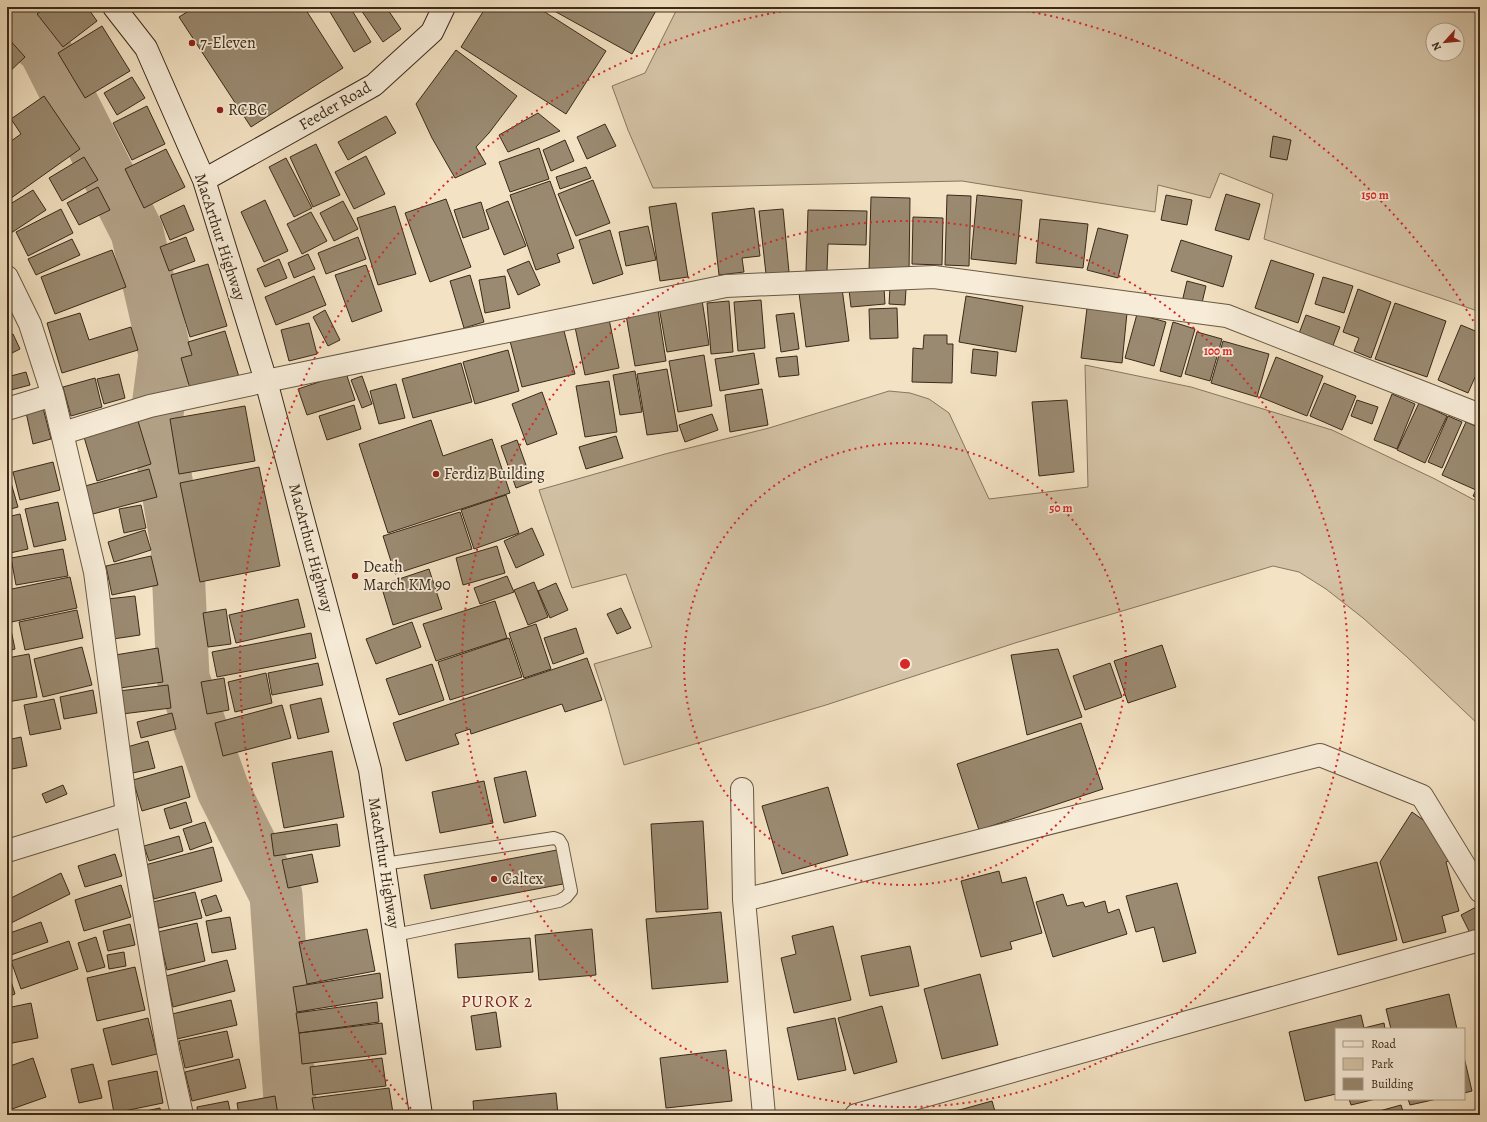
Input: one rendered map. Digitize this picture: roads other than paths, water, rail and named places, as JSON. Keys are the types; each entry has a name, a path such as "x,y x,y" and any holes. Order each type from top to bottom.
{"street":[{"name":"MacArthur Highway","path":"114,7 146,48 204,180 266,380 370,770 421,1115"},
{"name":"Feeder Road","path":"204,180 374,85 432,32 444,7"},
{"path":"7,276 30,324 53,395 95,572 127,814 167,1044 182,1115"},
{"path":"63,433 128,412 266,380 726,286 934,277 1227,316 1480,415"},
{"path":"7,408 53,395"},
{"path":"744,900 1320,755 1422,796 1480,891"},
{"path":"742,789 744,900 764,1115"},
{"path":"7,851 127,814"},
{"path":"856,1115 1480,940"}],"lane":[{"path":"384,864 554,838 559,840 562,845 571,891 566,897 559,901 395,935"}],"waterway":[{"path":"7,15 45,50 137,232 165,354 156,422 177,544 183,678 223,790 276,895 291,1115"}],"place":[{"name":"7-Eleven","path":"192,43"},
{"name":"RCBC","path":"220,110"},
{"name":"Ferdiz Building","path":"436,474"},
{"name":"Death March KM 90","path":"355,576"},
{"name":"Caltex","path":"494,879"}],"district":[{"name":"PUROK 2","path":"497,1001"}]}
